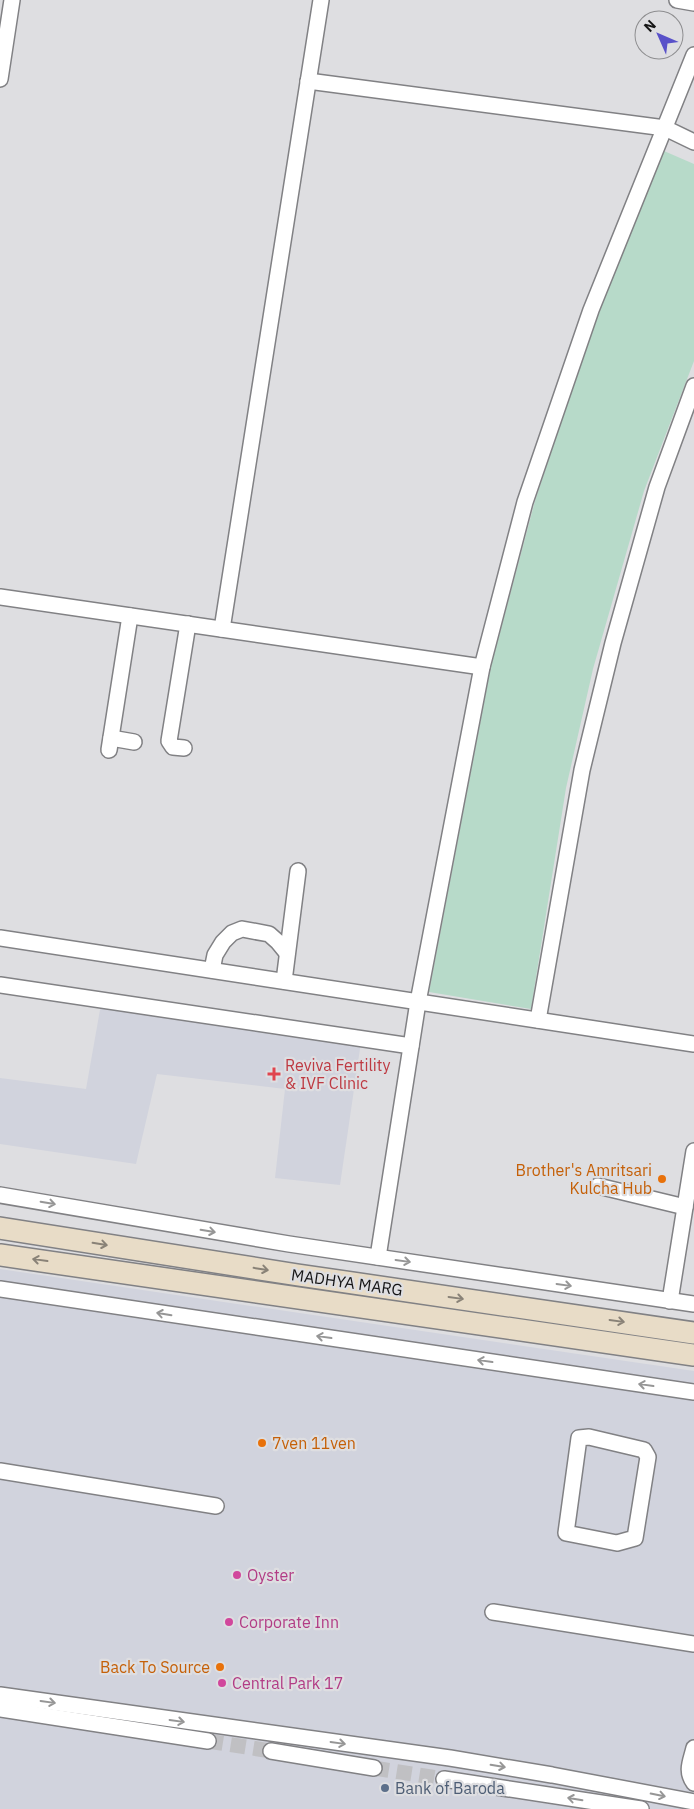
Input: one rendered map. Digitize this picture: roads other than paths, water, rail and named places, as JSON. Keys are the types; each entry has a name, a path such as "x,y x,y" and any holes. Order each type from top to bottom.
{"main road":[{"name":"MADHYA MARG","path":"0,1228 298,1275 694,1333"},
{"name":"MADHYA MARG","path":"0,1255 694,1355"}],"street":[{"path":"0,79 12,0"},
{"path":"222,629 321,0"},
{"path":"677,0 694,3"},
{"path":"378,1258 418,1002 482,667 525,502 591,310 694,55"},
{"path":"308,81 665,128 694,142"},
{"path":"538,1020 582,770 606,670 657,487 694,386"},
{"path":"0,597 482,667"},
{"path":"130,616 110,744 134,742"},
{"path":"184,748 173,747 169,742 188,624"},
{"path":"284,981 298,871"},
{"path":"212,970 215,955 223,942 232,933 242,929 268,934 287,953"},
{"path":"0,938 694,1044"},
{"path":"0,985 411,1046"},
{"path":"670,1301 694,1151"},
{"path":"598,1186 685,1207"},
{"path":"0,1195 378,1258 694,1304"},
{"path":"0,1289 694,1392"},
{"path":"589,1437 644,1450 648,1457 635,1538 617,1543 566,1533 579,1438 589,1437"},
{"path":"0,1471 216,1506"},
{"path":"493,1612 694,1644"},
{"path":"0,1695 125,1721 208,1741"},
{"path":"0,1709 125,1721 450,1758 694,1802"},
{"path":"694,1748 688,1770 694,1783"},
{"path":"272,1751 374,1768"},
{"path":"444,1779 641,1809"}],"tunnel":[{"path":"208,1741 271,1751"},
{"path":"374,1768 444,1779"}],"place":[{"name":"Reviva Fertility & IVF Clinic","path":"274,1074"},
{"name":"Brother's Amritsari Kulcha Hub","path":"662,1179"},
{"name":"7ven 11ven","path":"262,1443"},
{"name":"Oyster","path":"237,1575"},
{"name":"Corporate Inn","path":"229,1622"},
{"name":"Back To Source","path":"220,1667"},
{"name":"Central Park 17","path":"222,1683"},
{"name":"Bank of Baroda","path":"385,1788"}]}
